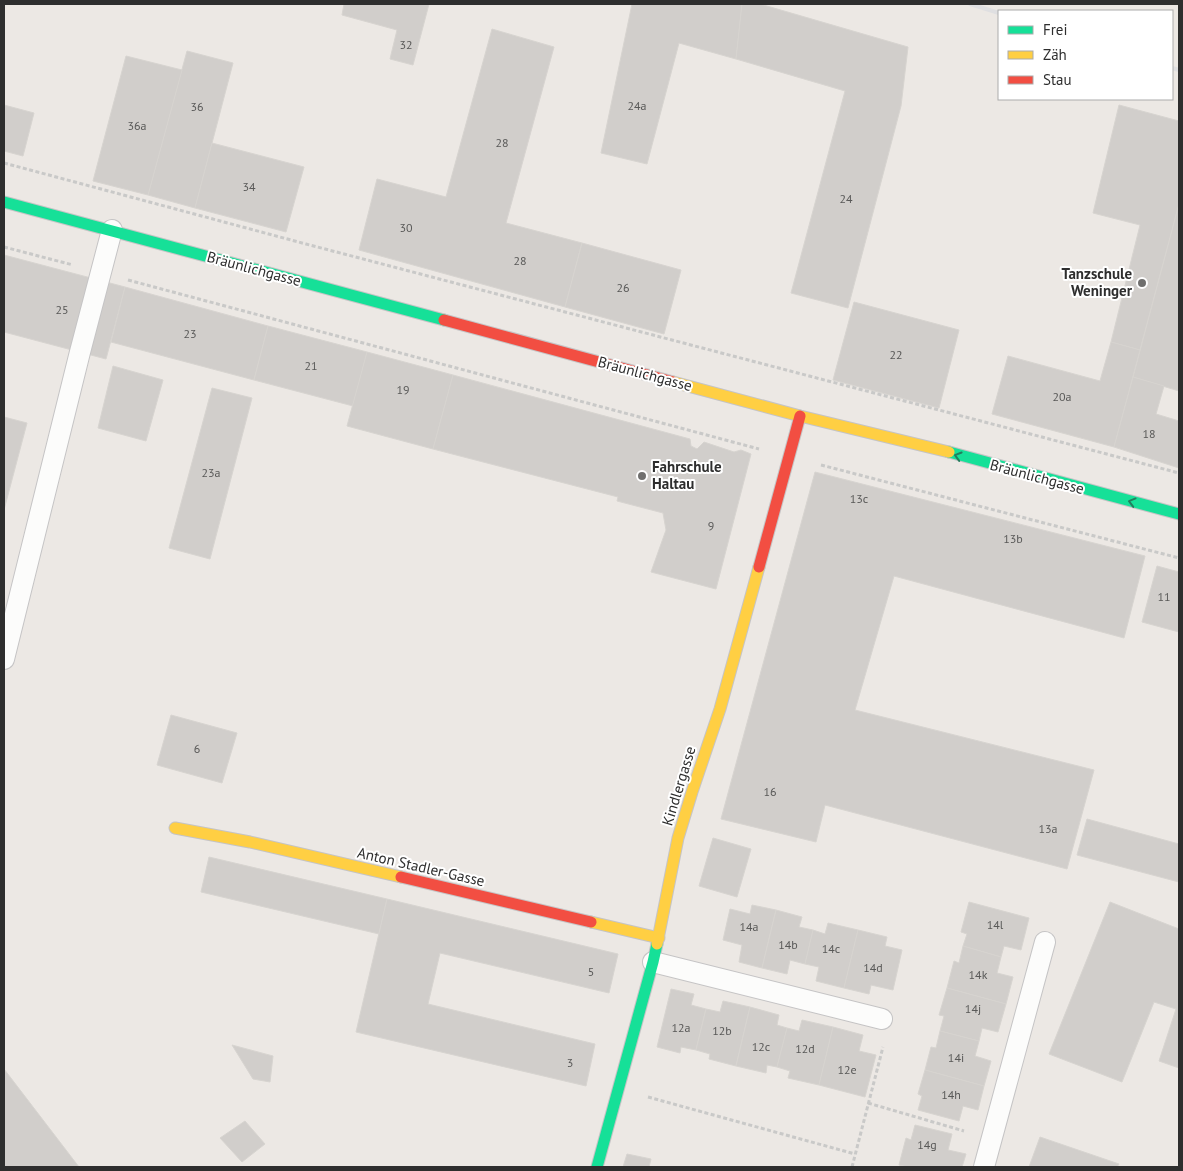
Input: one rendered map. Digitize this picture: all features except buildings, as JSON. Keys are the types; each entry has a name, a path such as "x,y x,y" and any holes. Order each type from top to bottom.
{"street":[{"name":"Bräunlichgasse","path":"4,202 800,416 1179,514"},
{"name":"Kindlergasse","path":"597,1167 659,938 678,838 720,709 800,416"},
{"name":"Anton Stadler-Gasse","path":"175,828 250,842 659,938"}],"lane":[{"path":"4,659 112,230"},
{"path":"984,1167 1045,942"},
{"path":"653,962 882,1019"}],"path":[{"path":"4,162 306,244 1179,473"},
{"path":"4,247 789,457 1179,558"},
{"path":"852,1167 888,1025 882,1019"},
{"path":"618,1089 855,1154"},
{"path":"868,1103 991,1139"}],"railway":[{"path":"970,4 998,13"},
{"path":"1173,68 1179,70"}],"traffic: fast":[{"path":"4,202 444,320"},
{"path":"949,452 1179,514"},
{"path":"597,1167 657,944"}],"traffic: slow":[{"path":"673,382 800,416 949,452"},
{"path":"657,944 678,838 720,709 759,567"},
{"path":"175,828 250,842 401,877"},
{"path":"591,922 659,938"}],"traffic: jam":[{"path":"444,320 673,382"},
{"path":"759,567 800,416"},
{"path":"401,877 591,922"}],"place":[{"name":"Tanzschule Weninger","path":"1142,283"},
{"name":"Fahrschule Haltau","path":"642,476"}]}
